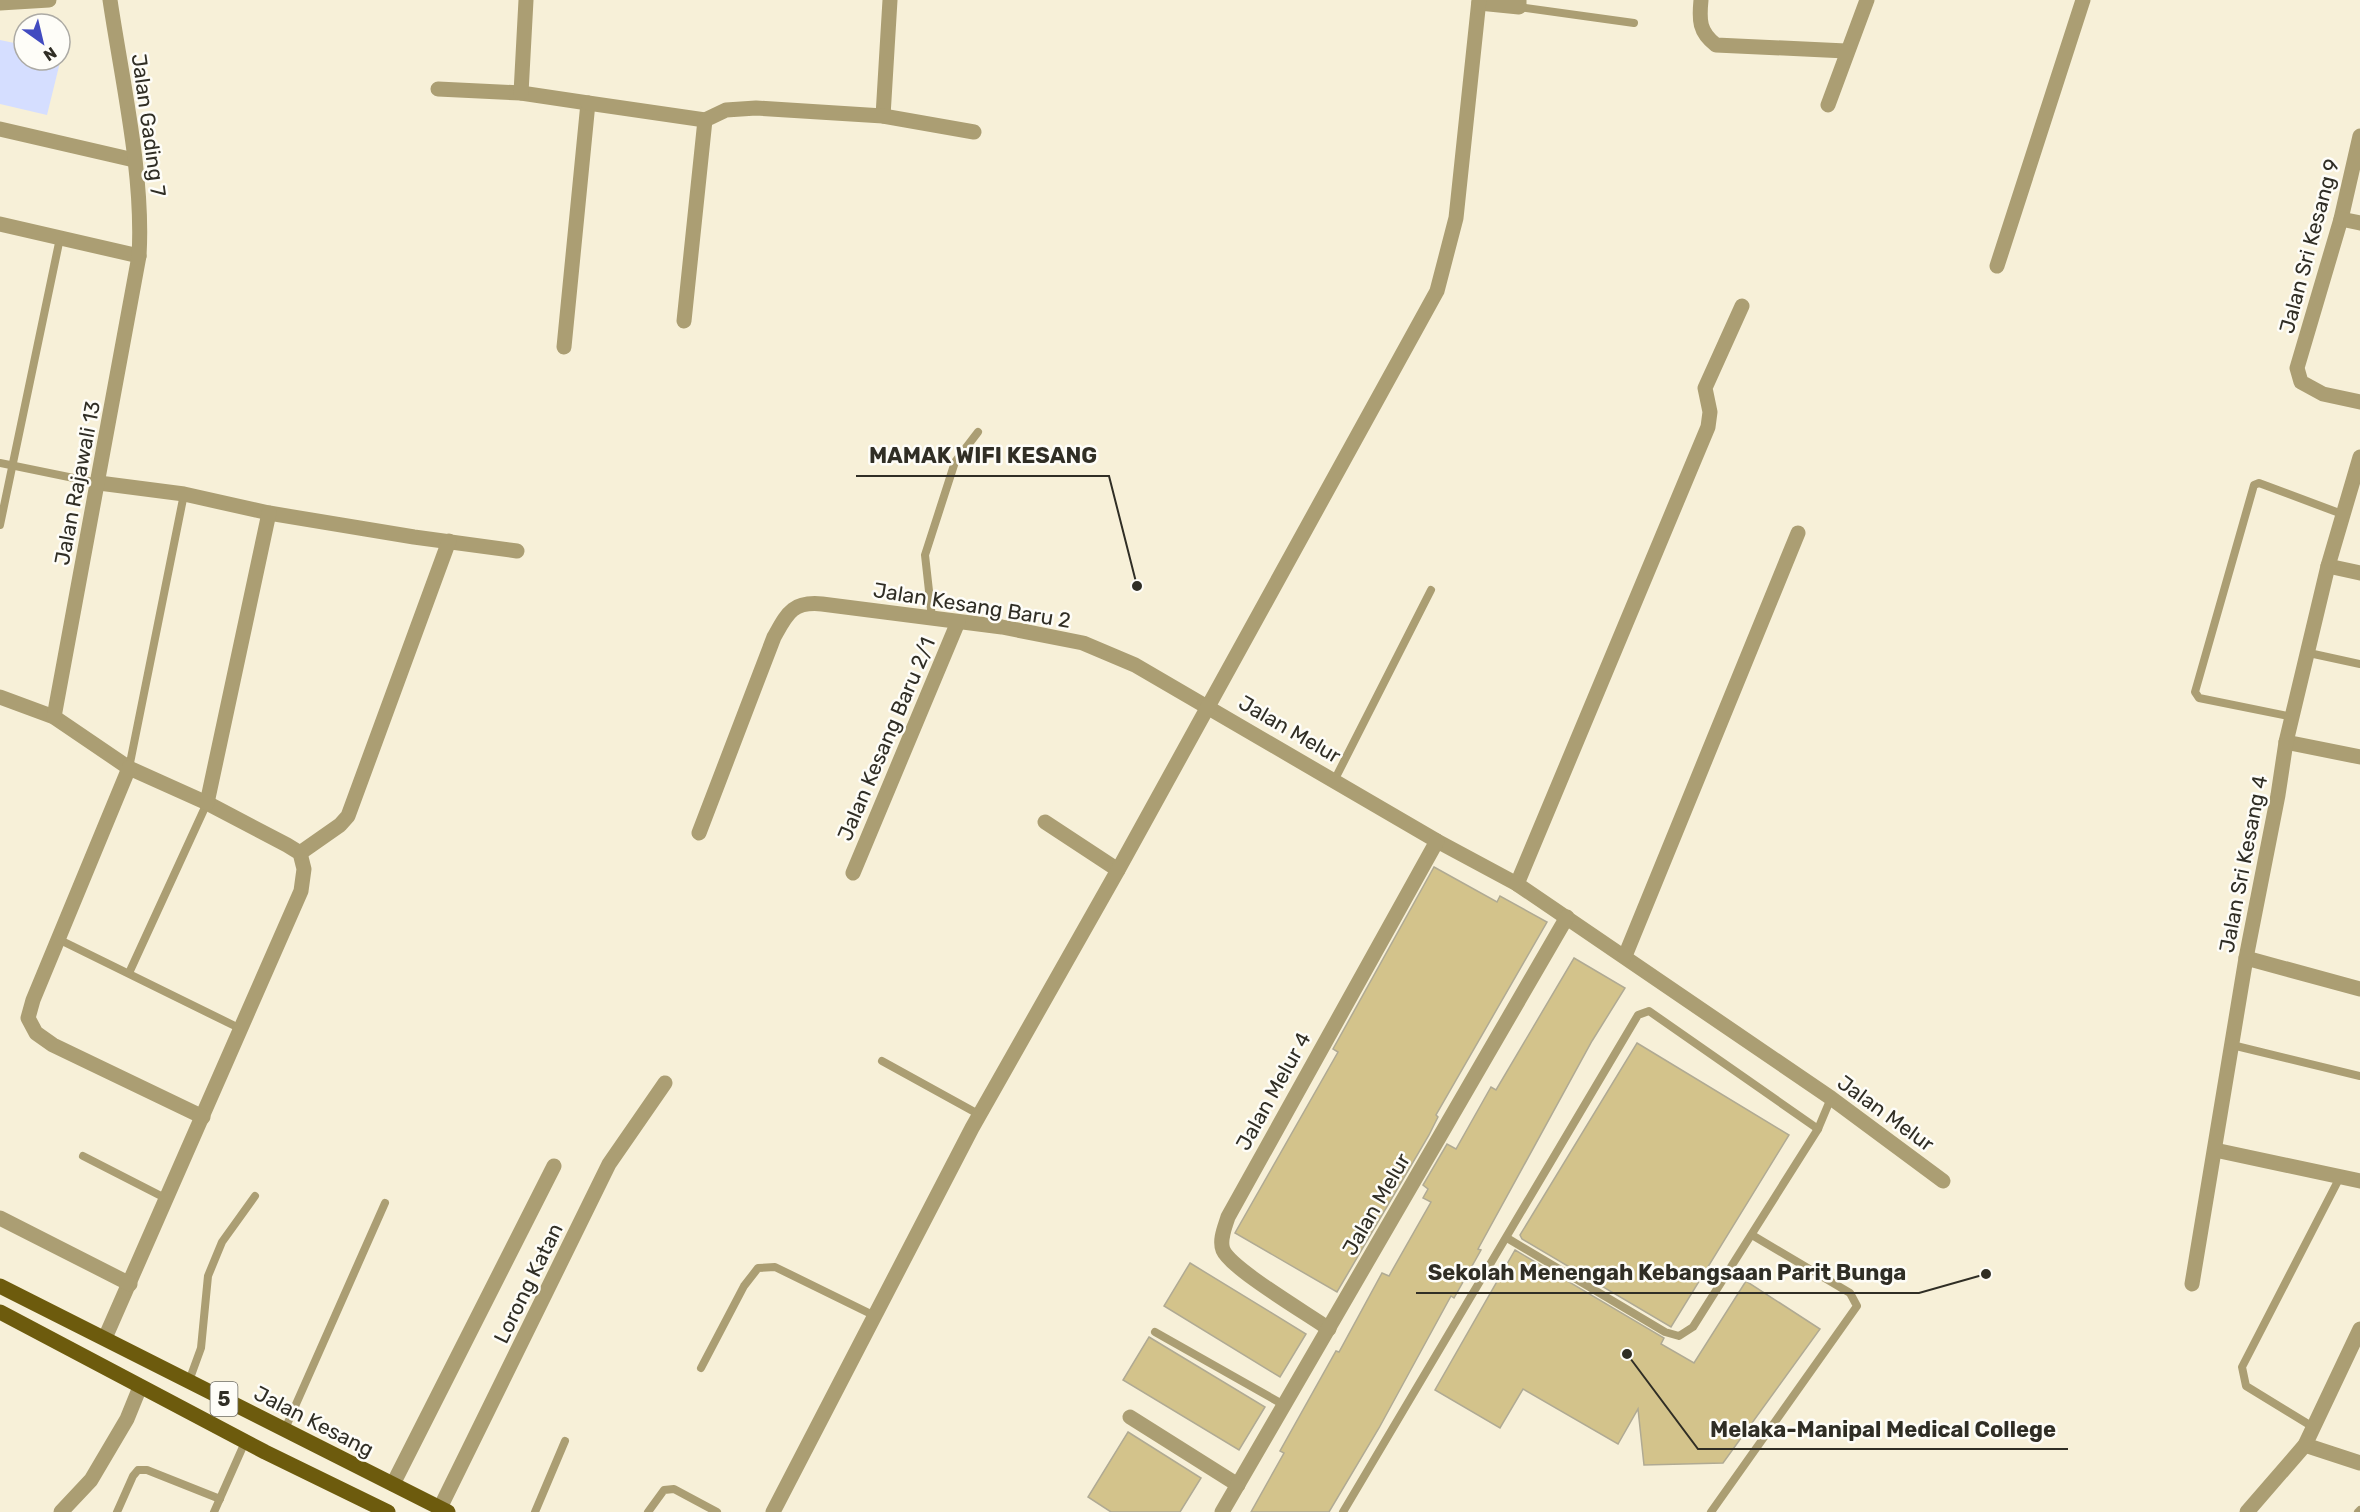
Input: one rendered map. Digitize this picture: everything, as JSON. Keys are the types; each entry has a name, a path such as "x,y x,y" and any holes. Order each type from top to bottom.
{"main road":[{"name":"Jalan Kesang","path":"0,1286 444,1510"},
{"name":"5","path":"0,1312 137,1394 245,1442 388,1512"}],"street":[{"path":"0,3 49,0"},
{"name":"Jalan Gading 7","path":"110,0 134,160 141,227 139,256"},
{"path":"521,93 526,0"},
{"path":"883,116 890,0"},
{"path":"1701,0 1699,20 1705,37 1716,45 1846,51"},
{"path":"1828,105 1846,51 1867,0"},
{"path":"1997,266 2083,0"},
{"path":"774,1512 980,1114 1118,870 1437,291 1456,218 1479,1 1519,3"},
{"path":"438,89 521,93 705,120 726,110 756,108 883,116 974,132"},
{"path":"564,347 588,103"},
{"path":"684,321 705,120"},
{"path":"0,129 134,160"},
{"name":"Jalan Sri Kesang 9","path":"2360,136 2341,219 2297,368 2301,382 2323,394 2360,402"},
{"path":"2341,219 2360,223"},
{"path":"0,224 139,256"},
{"name":"Jalan Rajawali 13","path":"54,717 99,483 139,256"},
{"path":"1517,884 1708,427 1710,412 1705,388 1742,306"},
{"name":"Jalan Sri Kesang 4","path":"2192,1284 2246,958 2286,742 2328,566 2342,514 2357,478 2360,457"},
{"path":"99,483 184,494 269,513 517,551"},
{"path":"207,803 269,513"},
{"path":"1625,956 1798,533"},
{"path":"300,853 340,825 348,816 449,541"},
{"path":"2328,566 2360,573"},
{"name":"Jalan Kesang Baru 2","path":"699,833 774,638 789,611 808,603 932,618 1083,643 1135,665 1208,705"},
{"name":"Jalan Kesang Baru 2/1","path":"853,873 958,622"},
{"path":"0,697 54,717 129,768 207,803 300,853 304,869 302,891 105,1338"},
{"name":"Jalan Melur","path":"1208,705 1437,841 1517,884 1831,1098 1943,1181"},
{"path":"2286,742 2360,757"},
{"path":"129,768 33,1000 28,1018 36,1033 53,1045 203,1117"},
{"path":"1045,822 1118,870"},
{"name":"Jalan Melur 4","path":"1329,1329 1235,1264 1223,1250 1222,1238 1228,1217 1238,1197 1437,841"},
{"name":"Jalan Melur","path":"1222,1512 1567,917"},
{"path":"2246,958 2360,989"},
{"name":"Lorong Katan","path":"444,1510 609,1164 665,1083"},
{"path":"2215,1150 2360,1181"},
{"path":"393,1484 554,1166"},
{"path":"0,1218 130,1284"},
{"path":"2247,1512 2305,1445 2360,1329"},
{"path":"61,1512 91,1480 127,1419 137,1394"},
{"path":"1130,1417 1238,1485"},
{"path":"2305,1445 2360,1463"}],"lane":[{"path":"1519,3 1634,23"},
{"path":"0,525 60,238"},
{"path":"932,618 925,555 955,462 978,432"},
{"path":"0,463 99,483"},
{"path":"2293,717 2199,698 2195,692 2254,484 2259,483 2342,514"},
{"path":"129,768 184,494"},
{"path":"1335,779 1431,590"},
{"path":"2309,653 2360,664"},
{"path":"129,973 207,803"},
{"path":"58,939 241,1029"},
{"path":"1343,1512 1638,1015 1649,1011 1818,1129"},
{"path":"2232,1045 2360,1076"},
{"path":"882,1061 980,1114"},
{"path":"1507,1238 1665,1332 1679,1336 1693,1327 1752,1235 1818,1129 1831,1098"},
{"path":"83,1156 167,1199"},
{"path":"2313,1427 2246,1386 2242,1367 2340,1177"},
{"path":"189,1381 201,1348 208,1276 222,1242 255,1196"},
{"path":"285,1429 385,1203"},
{"path":"1711,1512 1857,1306 1850,1293 1752,1235"},
{"path":"701,1368 744,1286 758,1268 776,1267 875,1316"},
{"path":"1155,1332 1284,1405"},
{"path":"535,1512 565,1441"},
{"path":"214,1512 245,1442"},
{"path":"117,1512 138,1470 147,1470 220,1499"},
{"path":"648,1512 664,1490 675,1490 717,1512"}],"shaded area":[{"path":"0,40 12,42 12,72 58,72 47,115 0,104"}],"building":[{"path":"1434,867 1497,902 1500,896 1547,922 1436,1115 1438,1117 1429,1135 1337,1292 1235,1233 1338,1052 1333,1049"},
{"path":"1574,958 1625,988 1592,1041 1478,1249 1481,1250 1454,1298 1451,1296 1379,1428 1329,1512 1251,1512 1284,1453 1280,1451 1336,1351 1339,1352 1382,1273 1389,1276 1431,1202 1423,1198 1428,1189 1423,1185 1447,1144 1456,1149 1491,1087 1496,1090"},
{"path":"1637,1043 1789,1135 1671,1327 1522,1239 1520,1235"},
{"path":"1515,1250 1664,1338 1661,1344 1694,1363 1746,1281 1820,1329 1723,1463 1644,1465 1638,1409 1618,1444 1523,1389 1500,1428 1435,1390"},
{"path":"1190,1263 1306,1334 1280,1377 1164,1306"},
{"path":"1149,1337 1265,1407 1239,1450 1123,1380"},
{"path":"1128,1432 1201,1478 1180,1512 1111,1512 1088,1497"}],"place":[{"name":"MAMAK WIFI KESANG","path":"1137,586"},
{"name":"Sekolah Menengah Kebangsaan Parit Bunga","path":"1986,1274"},
{"name":"Melaka-Manipal Medical College","path":"1627,1354"}]}
